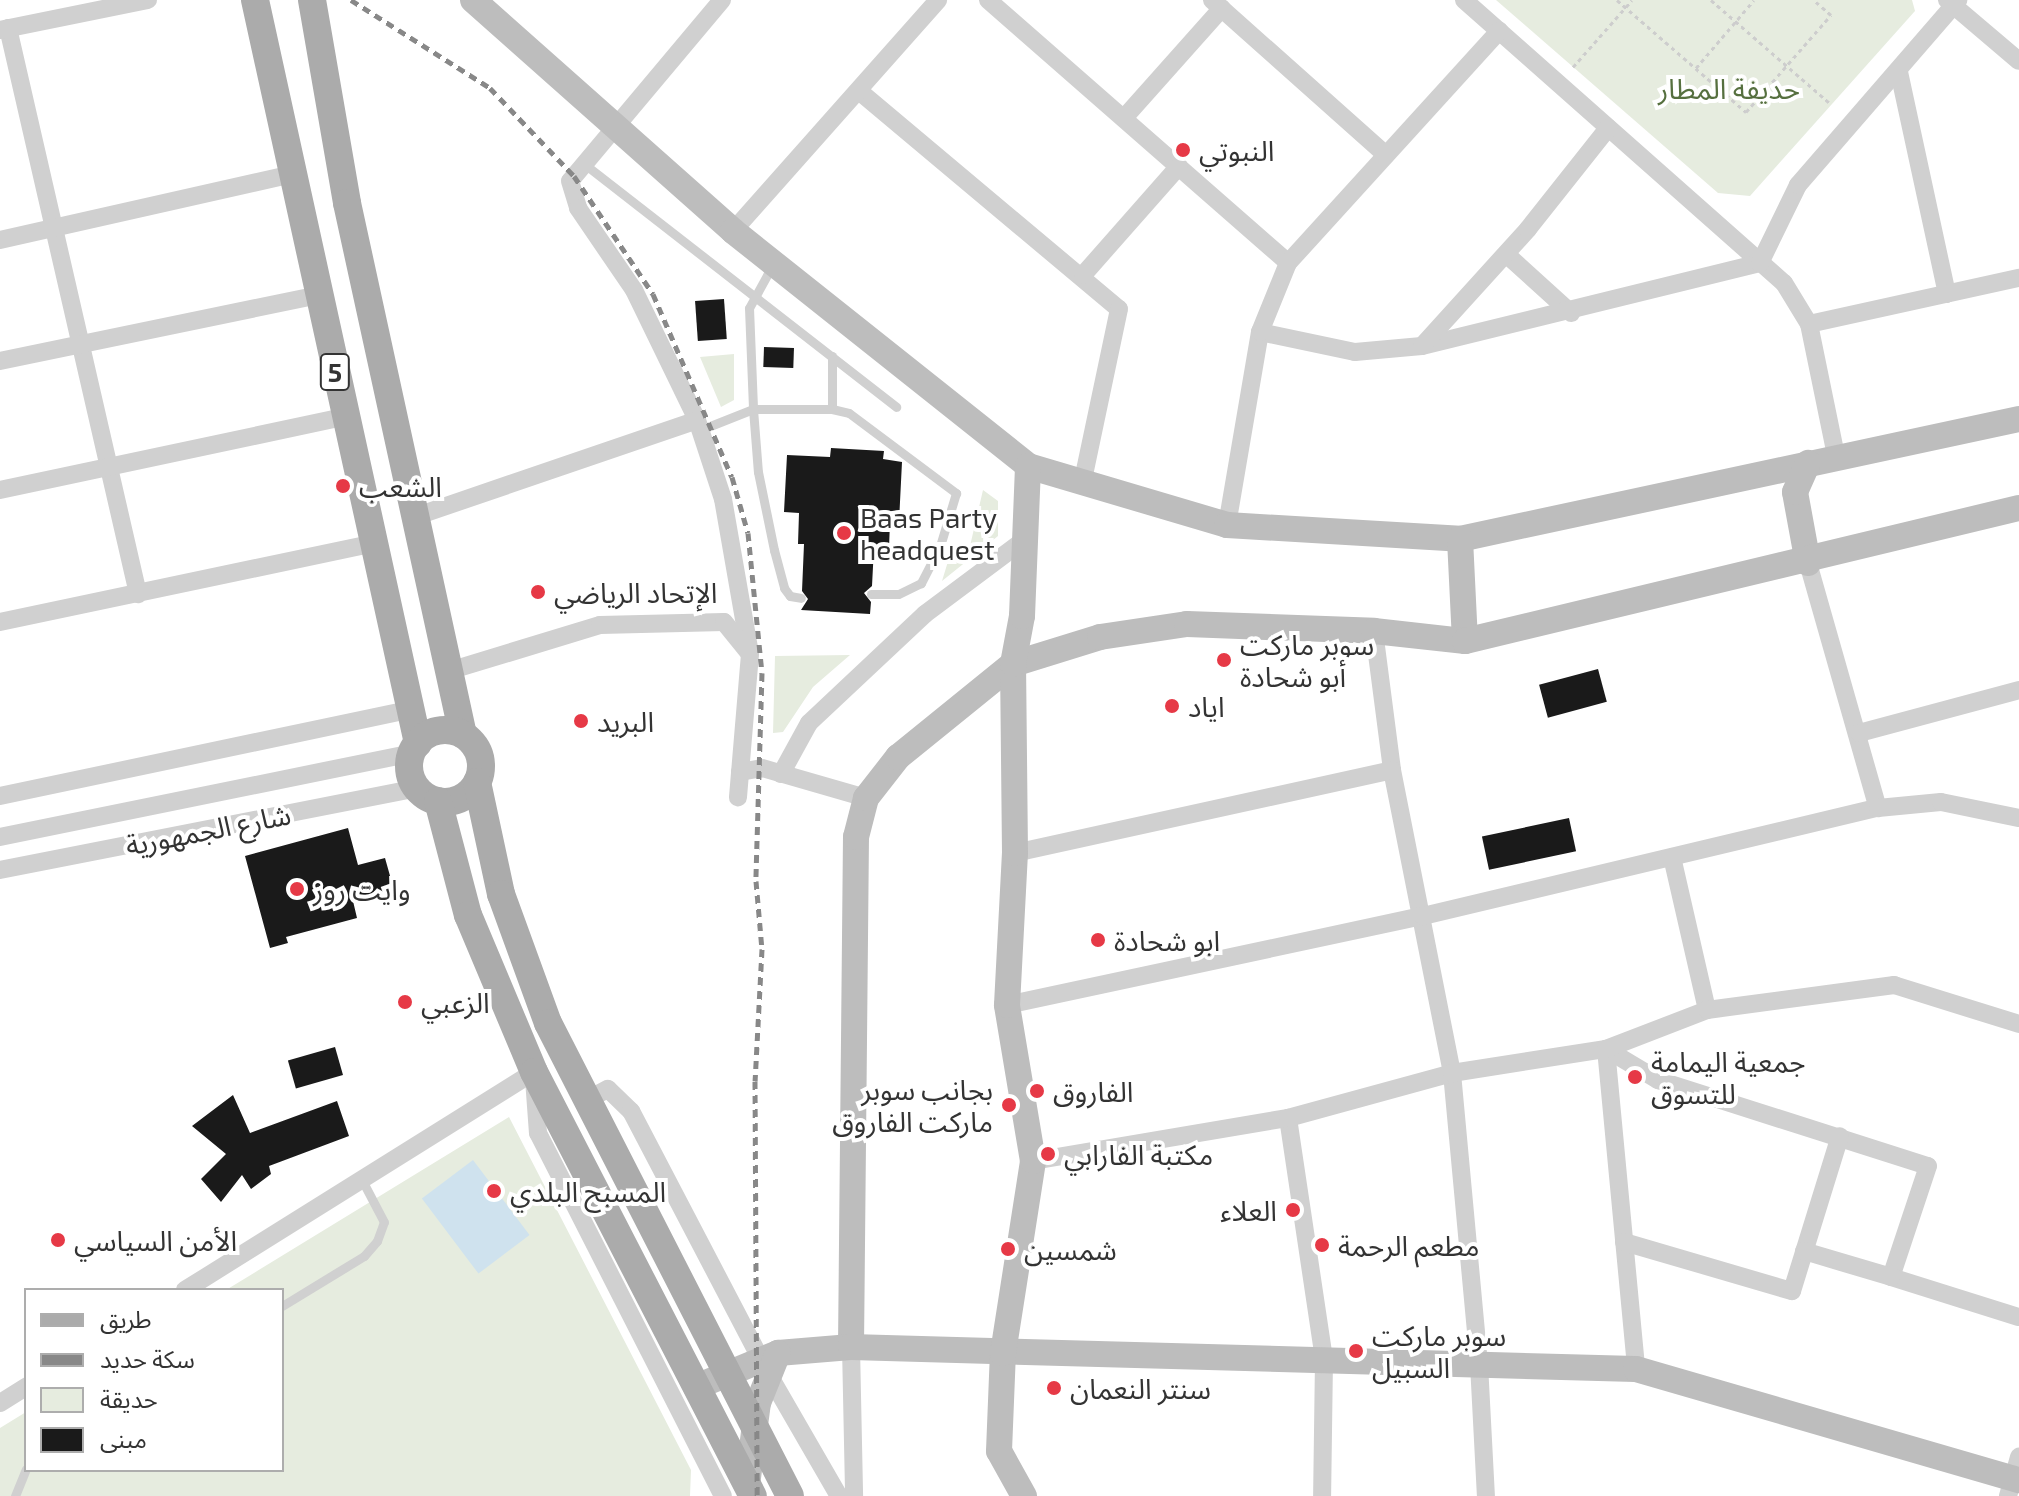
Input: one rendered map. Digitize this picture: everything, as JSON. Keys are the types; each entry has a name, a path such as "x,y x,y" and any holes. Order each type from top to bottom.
{"main road":[{"name":"5","path":"255,0 344,417 413,709 415,748"},
{"name":"5","path":"312,0 347,203 414,517 452,670 463,735"},
{"path":"742,1493 696,1387 534,1072 468,915 427,795 411,777 415,748 444,730 463,735 478,751 477,782 501,894 548,1023 585,1101 729,1372 790,1496"},
{"path":"427,795 461,798 477,782"}],"street":[{"path":"138,594 82,343 4,29 148,0"},
{"path":"722,0 612,127 570,181 578,208 634,290 698,425 723,499 750,654 738,797"},
{"path":"733,231 938,0"},
{"path":"988,0 1288,263"},
{"path":"1464,0 1784,283 1809,324 1836,455"},
{"path":"1260,332 1355,352 1422,346 1571,313 1760,263 1798,185 1899,72 1953,2 2019,61"},
{"path":"1124,118 1217,4 1386,155"},
{"path":"489,5 612,127 733,231 1028,466 1227,525 1460,539 1836,455 2019,419"},
{"path":"1227,525 1260,332 1288,263 1499,31"},
{"path":"1899,72 1947,294"},
{"path":"859,91 1083,275 1119,309 1082,484"},
{"path":"1422,346 1506,254 1608,128"},
{"path":"1083,275 1179,166"},
{"path":"0,240 293,174"},
{"path":"1506,254 1571,313"},
{"path":"1809,324 2019,278"},
{"path":"0,361 320,295"},
{"path":"0,490 344,417"},
{"path":"414,517 698,425"},
{"path":"1808,463 1795,492 1808,563 1878,808"},
{"path":"1024,1496 999,1451 1003,1353 1033,1161 1007,1005 1015,853 1013,664 1022,616 1028,466"},
{"path":"854,1496 851,1347 856,837 866,798 898,757 1013,664 1100,637 1187,624 1374,631 1465,641 1808,563 2019,508"},
{"path":"1460,539 1465,641"},
{"path":"781,774 809,723 925,614 1024,540"},
{"path":"0,622 374,543"},
{"path":"452,670 600,625 724,622 750,654"},
{"path":"1374,631 1392,770 1452,1073 1479,1364 1486,1496"},
{"path":"1859,733 2019,690"},
{"path":"0,796 413,709"},
{"name":"شارع الجمهورية","path":"0,837 415,748"},
{"path":"740,772 762,768 866,798"},
{"path":"1015,853 1392,770"},
{"name":"شارع الجمهورية","path":"0,870 427,795"},
{"path":"1007,1005 1423,916 1878,808 1941,802 2019,818"},
{"path":"1672,857 1707,1010"},
{"path":"1033,1161 1288,1118 1452,1073 1606,1049 1707,1010 1894,985 2019,1024"},
{"path":"1606,1049 1658,1080 1928,1166 1891,1277"},
{"path":"1606,1049 1636,1369"},
{"path":"188,1288 363,1182 534,1072 538,1133 742,1493"},
{"path":"585,1101 608,1089 631,1111 839,1496"},
{"path":"1288,1118 1324,1360 1322,1496"},
{"path":"1624,1242 1792,1291 1840,1136"},
{"path":"1804,1251 2019,1317"},
{"path":"696,1387 729,1372 851,1347 1636,1369 2015,1478"},
{"path":"742,1493 769,1363"},
{"path":"0,1403 24,1388"}],"lane":[{"path":"583,163 896,407"},
{"path":"773,264 749,308 758,472 784,588 790,596 801,598"},
{"path":"832,356 832,409"},
{"path":"698,425 753,409 832,409 849,413 956,493 940,546 921,583 898,594 871,594"},
{"path":"284,1305 364,1256 377,1241 384,1222 363,1182"},
{"path":"15,1496 25,1472"}],"path":[{"path":"1617,0 1746,112 1831,15 1814,0"},
{"path":"1573,67 1632,0"},
{"path":"1711,0 1832,105"},
{"path":"1696,68 1754,0"}],"green space":[{"name":"حديفة المطار","path":"1496,0 1912,0 1915,11 1750,196 1718,193"},
{"path":"734,354 734,400 721,407 700,357"},
{"path":"983,490 998,501 998,536 942,581 953,545 970,546"},
{"path":"850,655 813,687 783,732 773,733 775,656"},
{"path":"509,1117 691,1470 690,1496 0,1496 0,1428 24,1413 24,1472 284,1472 284,1288 229,1288"}],"water":[{"path":"473,1160 530,1235 478,1274 422,1199"}],"building":[{"path":"724,299 727,339 698,341 695,301"},
{"path":"764,347 794,348 793,368 763,367"},
{"name":"Baas Party headquest","path":"831,448 884,451 883,459 902,462 899,522 890,522 889,548 874,547 872,586 864,593 871,602 870,614 801,610 808,599 802,591 804,544 798,544 799,513 784,512 787,455 830,457"},
{"path":"1598,669 1607,702 1548,718 1539,685"},
{"path":"1569,818 1576,851 1489,870 1482,837"},
{"path":"348,828 358,865 385,858 394,890 353,901 357,918 286,937 288,943 270,948 245,856"},
{"path":"335,1047 343,1075 296,1088 288,1061"},
{"path":"233,1095 250,1133 337,1101 349,1136 269,1166 271,1174 251,1189 242,1175 221,1202 201,1179 226,1154 192,1126"}],"railway":[{"path":"351,0 490,88 574,176 653,294 732,477 748,533 762,673 756,881 762,949 755,1081 757,1496"}],"place":[{"name":"النبوتي","path":"1183,150"},
{"name":"الشعب","path":"343,486"},
{"name":"Baas Party headquest","path":"844,533"},
{"name":"الإتحاد الرياضي","path":"538,592"},
{"name":"سوبر ماركت أبو شحادة","path":"1224,660"},
{"name":"اياد","path":"1172,706"},
{"name":"البريد","path":"581,721"},
{"name":"وايت روز","path":"297,889"},
{"name":"ابو شحادة","path":"1098,940"},
{"name":"الزعبي","path":"405,1002"},
{"name":"جمعية اليمامة للتسوق","path":"1635,1077"},
{"name":"الفاروق","path":"1037,1091"},
{"name":"بجانب سوبر ماركت الفاروق","path":"1009,1105"},
{"name":"مكتبة الفارابي","path":"1048,1154"},
{"name":"المسبح البلدي","path":"494,1191"},
{"name":"العلاء","path":"1293,1210"},
{"name":"الأمن السياسي","path":"58,1240"},
{"name":"مطعم الرحمة","path":"1322,1245"},
{"name":"شمسين","path":"1008,1249"},
{"name":"سوبر ماركت السبيل","path":"1356,1351"},
{"name":"سنتر النعمان","path":"1054,1388"}]}
